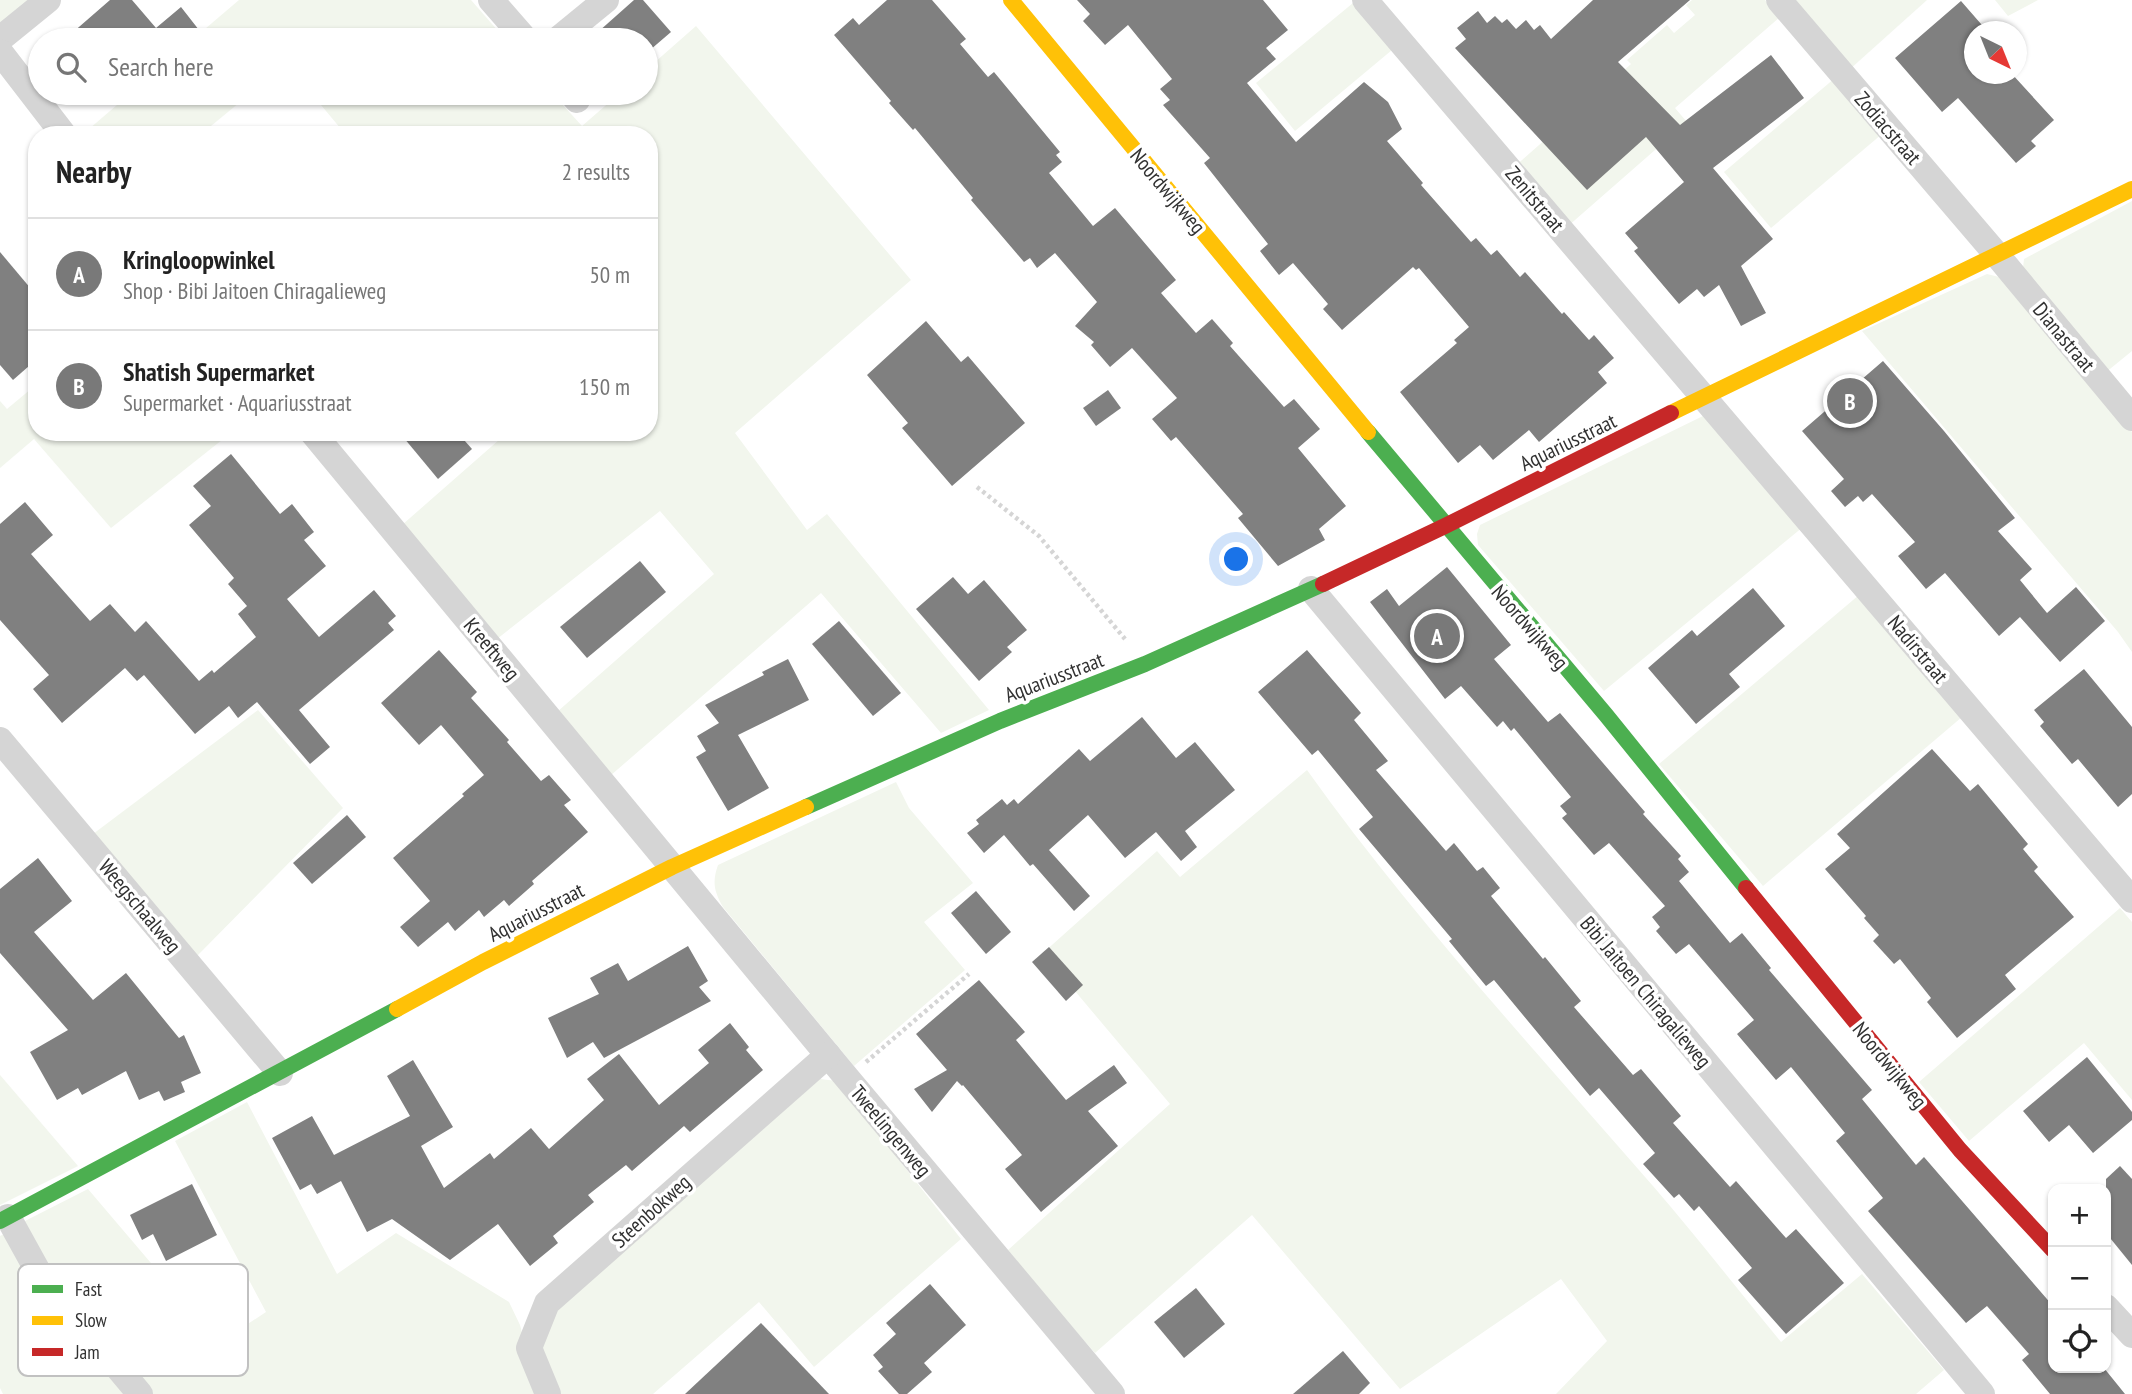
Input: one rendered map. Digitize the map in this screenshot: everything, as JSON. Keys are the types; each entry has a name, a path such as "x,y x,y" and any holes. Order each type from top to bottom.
{"street":[{"path":"0,39 48,0"},
{"path":"491,0 516,28"},
{"path":"572,28 606,0"},
{"name":"Noordwijkweg","path":"1011,0 1445,526 1615,726 1960,1150 2050,1247"},
{"name":"Zenitstraat","path":"1366,0 1704,397"},
{"name":"Zodiacstraat","path":"1779,0 1997,255"},
{"path":"0,52 28,88"},
{"path":"41,105 57,126"},
{"name":"Aquariusstraat","path":"4,1219 281,1073 483,962 672,867 1000,721 1146,664 1311,589 2132,189"},
{"name":"Dianastraat","path":"1997,255 2132,418"},
{"name":"Nadirstraat","path":"1704,397 2132,900"},
{"name":"Kreeftweg","path":"319,441 672,867"},
{"name":"Bibi Jaitoen Chiragalieweg","path":"1311,589 1982,1394"},
{"name":"Weegschaalweg","path":"0,740 281,1073"},
{"name":"Tweelingenweg","path":"672,867 1112,1394"},
{"name":"Steenbokweg","path":"548,1394 529,1348 547,1303 828,1055"},
{"path":"4,1219 33,1264"},
{"path":"2109,1310 2132,1335"},
{"path":"125,1376 140,1394"}],"path":[{"path":"977,487 1039,536 1146,664"},
{"path":"847,1078 969,974"}],"shaded area":[{"path":"0,0 31,0 0,27"},
{"path":"239,0 471,0 496,28 206,28"},
{"path":"1692,0 1765,0 1780,17 1675,108 1687,122 1567,227 1514,167 1631,64 1627,60 1667,25 1674,33 1695,15 1686,5"},
{"path":"1789,0 1927,0 1849,70"},
{"path":"1995,0 2038,0 2008,16"},
{"path":"1353,3 1392,50 1295,131 1256,83"},
{"path":"696,26 911,280 735,433 807,530 827,514 989,710 941,733 821,593 610,776 557,712 714,574 660,511 497,639 402,525 498,441 658,441 658,126 582,126 606,105 658,105 658,59"},
{"path":"1835,78 1882,134 1771,228 1724,172"},
{"path":"117,105 236,105 211,126 92,126"},
{"path":"321,105 563,105 582,126 338,126"},
{"path":"2132,201 2132,351 2105,373 2023,268 2024,259"},
{"path":"1987,274 1999,277 2011,287 2132,432 2132,652 2118,632 1862,331"},
{"path":"28,392 28,441 32,441 0,468 0,401 7,409"},
{"path":"1703,416 1803,527 1604,691 1478,545 1480,525"},
{"path":"36,441 221,441 111,528"},
{"path":"1859,595 1962,717 1763,886 1659,764"},
{"path":"258,710 343,808 197,956 93,834"},
{"path":"1307,770 1347,825 1432,930 1669,1205 1781,1342 1862,1274 1944,1370 1916,1394 1556,1394 1607,1341 1561,1279 1400,1389 1252,1215 1095,1353 1008,1250 1170,1104 1043,953 1157,851 1180,877"},
{"path":"896,782 909,808 973,883 924,922 965,970 854,1066 723,907 716,891 715,876 718,865"},
{"path":"2120,908 2132,922 2132,1100 2084,1043 1969,1141 1919,1082"},
{"path":"0,1075 78,1166 0,1205"},
{"path":"820,1079 837,1081 961,1239 814,1367 759,1302 653,1394 556,1394 542,1349 558,1308"},
{"path":"247,1102 337,1274 396,1233 509,1302 520,1325 538,1394 151,1394 136,1376 248,1376 248,1324 266,1312 248,1278 248,1264 240,1264 175,1141"},
{"path":"88,1189 152,1264 45,1264 23,1222"},
{"path":"6,1233 30,1264 18,1264 18,1376 117,1376 131,1394 3,1394 0,1388 0,1236"}],"building":[{"path":"110,0 132,0 156,28 78,28"},
{"path":"634,0 643,0 671,32 658,43 658,28 602,28"},
{"path":"887,0 932,0 966,39 960,44 988,77 994,72 1060,152 1056,155 1062,162 1049,173 1093,226 1115,208 1176,280 1161,293 1196,333 1212,319 1233,343 1230,346 1284,407 1294,399 1320,429 1298,448 1346,506 1319,529 1325,540 1278,566 1238,518 1243,514 1176,437 1171,441 1152,419 1177,398 1132,348 1110,367 1091,345 1094,342 1075,326 1097,302 1055,253 1037,268 1030,258 1024,262 915,128 913,130 889,103 891,101 834,35 853,18 859,25"},
{"path":"1077,0 1263,0 1288,30 1266,48 1276,59 1247,83 1296,142 1364,82 1388,102 1402,129 1387,141 1471,242 1476,238 1491,255 1497,250 1520,277 1525,272 1562,314 1564,312 1589,340 1594,335 1614,358 1598,372 1607,383 1539,442 1529,430 1493,460 1480,445 1458,463 1400,392 1457,343 1454,340 1469,327 1419,268 1416,270 1413,267 1342,330 1323,309 1328,304 1293,263 1279,275 1260,251 1268,244 1204,163 1210,158 1163,105 1170,100 1160,89 1172,79 1128,25 1105,45 1083,21 1090,14"},
{"path":"1593,0 1690,0 1618,62 1680,125 1771,55 1804,98 1713,168 1773,239 1741,266 1766,313 1741,326 1719,285 1704,297 1697,289 1679,304 1634,251 1638,248 1625,233 1684,182 1646,137 1587,190 1455,48 1466,39 1457,28 1478,11 1487,23 1495,16 1502,23 1507,19 1516,29 1526,20 1534,30 1540,25 1551,39"},
{"path":"1961,1 1978,21 1964,21 1964,84 2021,84 2054,120 2031,141 2036,146 2016,163 1958,98 1942,112 1895,58"},
{"path":"181,7 197,28 156,28"},
{"path":"0,252 28,285 28,367 13,380 0,365"},
{"path":"926,321 961,362 968,356 1025,423 952,486 902,428 908,423 867,375"},
{"path":"1883,361 2015,518 1998,531 2032,569 2020,580 2047,613 2076,587 2105,621 2060,662 2020,617 1999,636 1945,573 1926,589 1898,556 1915,542 1872,494 1863,502 1858,496 1845,507 1831,491 1844,479 1802,431"},
{"path":"1108,390 1121,408 1096,426 1083,408"},
{"path":"406,441 465,441 472,449 438,479"},
{"path":"231,454 280,514 292,504 314,532 304,540 326,566 287,599 319,637 374,590 396,616 388,623 394,630 299,710 330,747 310,764 257,702 238,718 229,706 195,734 144,675 137,681 125,668 62,723 33,689 49,675 0,620 0,524 25,502 53,535 31,554 90,621 110,604 135,632 146,621 199,681 212,670 214,673 256,637 238,614 247,606 228,584 234,578 189,525 211,506 193,486"},
{"path":"640,561 666,592 587,658 560,627"},
{"path":"1447,567 1511,645 1494,659 1548,722 1560,713 1681,856 1678,859 1689,872 1679,881 1730,943 1742,933 1771,968 1769,970 1872,1090 1862,1099 1916,1165 1924,1157 2048,1300 2048,1373 2108,1373 2125,1394 2050,1394 2022,1360 2029,1354 1987,1306 1966,1323 1868,1211 1883,1198 1836,1141 1845,1133 1791,1067 1776,1080 1737,1034 1754,1020 1689,944 1676,954 1656,931 1660,927 1652,917 1665,906 1609,843 1594,855 1562,818 1567,814 1560,806 1571,797 1514,728 1511,731 1503,721 1497,727 1461,686 1445,699 1370,602 1387,589 1399,606"},
{"path":"953,577 968,594 984,580 1027,630 1007,647 1012,652 979,681 916,609"},
{"path":"1753,588 1785,626 1729,674 1740,687 1696,724 1648,668 1692,630 1697,636"},
{"path":"839,621 901,693 873,716 812,644"},
{"path":"439,650 477,692 471,698 541,781 549,775 571,800 564,805 588,832 532,881 534,884 509,906 504,900 484,917 479,910 455,931 448,922 418,947 400,927 430,901 393,858 484,775 441,725 419,745 381,703"},
{"path":"1307,650 1361,713 1354,720 1388,761 1376,770 1446,851 1454,843 1477,871 1483,867 1500,888 1491,896 1581,1001 1574,1007 1633,1075 1641,1069 1681,1116 1673,1123 1730,1187 1736,1181 1786,1238 1796,1229 1844,1283 1786,1334 1738,1280 1752,1268 1699,1206 1694,1211 1679,1194 1674,1198 1643,1164 1655,1153 1599,1088 1590,1096 1494,980 1486,986 1449,941 1452,939 1359,829 1373,817 1318,750 1312,755 1258,692"},
{"path":"788,659 809,700 738,735 769,788 728,811 696,757 706,751 697,736 719,723 705,705 764,675 762,672"},
{"path":"2084,669 2132,727 2132,794 2118,807 2078,759 2072,764 2040,726 2044,722 2034,710"},
{"path":"1142,717 1176,758 1195,742 1235,790 1185,831 1197,847 1181,861 1156,832 1125,858 1088,815 1049,850 1090,896 1074,911 1004,835 984,853 967,833 979,824 976,820 1002,799 1007,805 1014,799 1018,804 1079,749 1090,761"},
{"path":"1932,749 1970,791 1978,784 2028,844 2023,849 2038,867 2034,871 2074,917 2005,975 2016,989 1957,1038 1927,1002 1931,998 1900,959 1894,964 1873,941 1879,935 1825,869 1850,848 1837,834"},
{"path":"347,815 366,837 312,884 293,863"},
{"path":"38,858 72,901 34,932 93,1000 126,973 179,1038 184,1035 201,1073 181,1082 185,1092 164,1101 159,1091 139,1100 126,1071 82,1095 78,1088 57,1100 30,1052 68,1030 0,953 0,889"},
{"path":"976,891 1011,932 986,954 951,913"},
{"path":"688,946 708,981 699,987 711,1001 604,1058 593,1042 567,1058 548,1018 599,994 590,978 618,963 628,981"},
{"path":"1049,947 1083,985 1066,1001 1032,962"},
{"path":"979,980 1025,1032 1016,1040 1066,1100 1114,1065 1127,1083 1088,1111 1118,1146 1041,1212 1005,1169 1022,1155 963,1085 957,1081 932,1112 914,1089 947,1070 916,1034"},
{"path":"730,1023 749,1047 746,1050 763,1070 690,1132 684,1126 632,1171 626,1165 588,1195 594,1202 553,1236 558,1243 530,1266 498,1224 450,1260 392,1219 367,1232 341,1181 317,1194 311,1184 300,1190 272,1138 312,1116 334,1155 410,1116 387,1076 413,1060 453,1127 421,1146 444,1188 490,1153 494,1159 531,1128 549,1149 604,1100 587,1079 619,1054 659,1105 709,1063 698,1050"},
{"path":"2087,1057 2132,1112 2132,1120 2093,1153 2069,1125 2049,1142 2023,1111"},
{"path":"2120,1166 2132,1179 2132,1265 2111,1239 2111,1184 2106,1184 2106,1179"},
{"path":"192,1184 217,1235 166,1261 153,1234 142,1240 130,1215"},
{"path":"930,1284 966,1325 924,1363 932,1372 907,1394 899,1394 878,1371 883,1367 873,1355 896,1334 886,1323"},
{"path":"1196,1288 1225,1324 1184,1358 1154,1322"},
{"path":"761,1323 829,1394 685,1394"},
{"path":"1343,1351 1370,1383 1359,1394 1293,1394"}],"traffic: fast":[{"path":"1368,432 1606,715 1746,888"},
{"path":"806,807 1000,721 1145,664 1323,584"},
{"path":"0,1221 397,1009"}],"traffic: slow":[{"path":"1011,0 1368,432"},
{"path":"1671,413 2132,189"},
{"path":"397,1009 483,962 672,867 806,807"}],"traffic: jam":[{"path":"1323,584 1671,413"},
{"path":"1746,888 1960,1150 2050,1247"}],"place":[{"name":"Shatish Supermarket","path":"1850,401"},
{"name":"Kringloopwinkel","path":"1437,636"}]}
